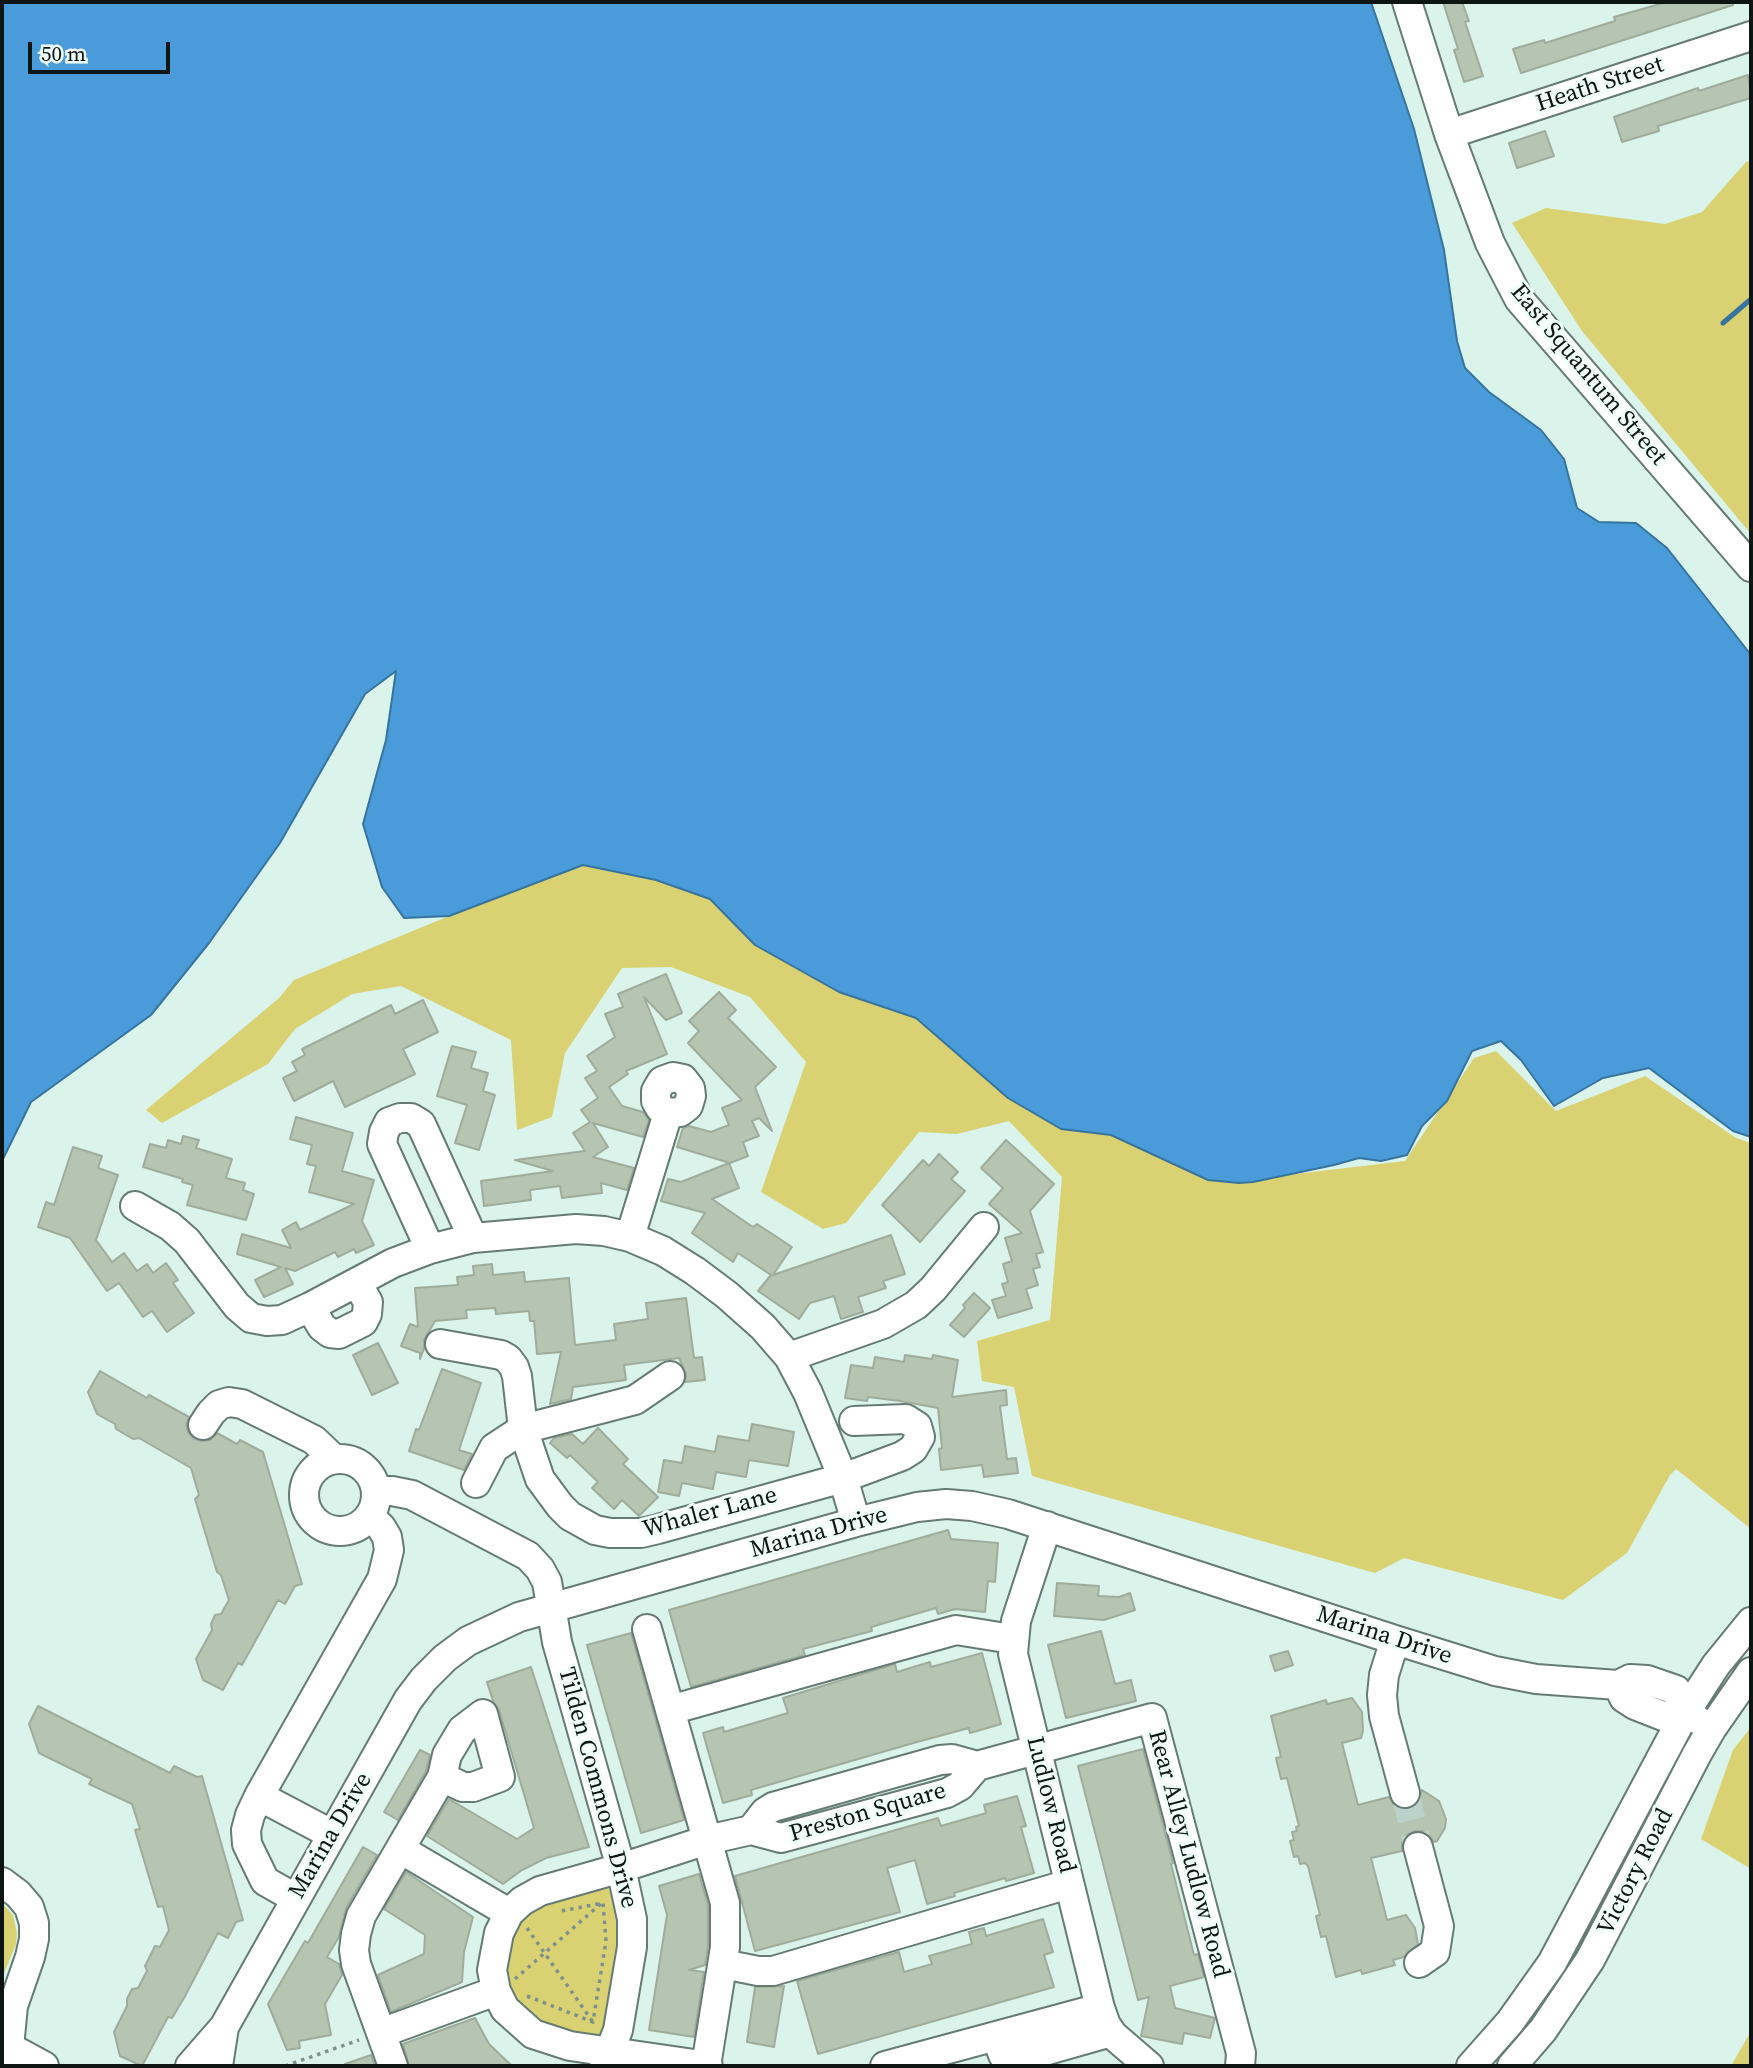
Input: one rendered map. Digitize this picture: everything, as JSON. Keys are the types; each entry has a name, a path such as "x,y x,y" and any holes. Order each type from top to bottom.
{"street":[{"name":"East Squantum Street","path":"1407,2 1449,134 1490,243 1519,299 1751,567"},
{"name":"Heath Street","path":"1449,134 1751,36"},
{"path":"630,1237 668,1113"},
{"path":"430,1249 382,1144 383,1132 389,1122 400,1118 411,1118 421,1124 473,1238"},
{"path":"135,1206 170,1226 187,1241 237,1306 251,1318 267,1321 282,1320 393,1263 430,1249 473,1238 576,1229 604,1231 630,1237 663,1251 727,1295 763,1327 789,1357 844,1478 856,1522"},
{"path":"789,1357 883,1324 908,1311 933,1289 984,1227"},
{"path":"310,1307 321,1327 330,1333 339,1334 363,1322 368,1302 357,1283"},
{"name":"Whaler Lane","path":"440,1344 501,1355 508,1359 517,1376 523,1429 540,1479 560,1506 582,1524 610,1533 650,1531 844,1478 902,1456 913,1449 920,1437 917,1426 906,1419 854,1421"},
{"path":"476,1483 494,1448 523,1429 635,1400 670,1376"},
{"path":"203,1425 219,1405 229,1402 242,1404 314,1440 333,1458"},
{"path":"295,1899 265,1881 247,1844 246,1830 250,1815 382,1579 389,1550 387,1537 373,1504 372,1477 364,1467 349,1459 333,1458 320,1464 309,1474 303,1492 304,1506 311,1518 323,1528 338,1532 356,1528 373,1504"},
{"name":"Tilden Commons Drive","path":"373,1504 392,1491 412,1496 528,1556 547,1582 557,1642 621,1868 632,1919 632,1947 618,2030 606,2053"},
{"name":"Marina Drive","path":"190,2066 224,2027 408,1700 424,1679 468,1641 519,1617 552,1607 918,1507 946,1504 972,1506 1008,1514 1472,1665 1517,1675 1618,1685 1624,1698 1654,1713 1663,1716 1685,1713 1712,1728"},
{"name":"Ludlow Road","path":"1047,1527 1016,1621 1012,1639 1013,1654 1105,2020"},
{"name":"Victory Road","path":"1481,2062 1552,1963 1685,1713 1716,1665 1751,1622"},
{"path":"400,1849 515,1916 499,1933 492,1970 507,1991 505,2009 533,2035 606,2053 707,2066 723,1964 725,1903 647,1629"},
{"path":"670,1710 956,1630 1012,1639"},
{"path":"1395,1640 1384,1675 1382,1695 1384,1716 1405,1793"},
{"name":"Victory Road","path":"1512,2066 1543,2030 1590,1960 1712,1728 1751,1672"},
{"name":"Rear Alley Ludlow Road","path":"1036,1750 1152,1718 1241,2053 1240,2066"},
{"name":"Preston Square","path":"515,1916 522,1901 540,1891 707,1840 751,1830 781,1838 947,1793 960,1786 977,1766 1036,1750"},
{"path":"393,2066 356,1964 356,1934 362,1916 442,1777"},
{"path":"259,1796 331,1834"},
{"path":"1418,1847 1439,1926 1435,1952 1419,1963"},
{"path":"2,1882 29,1907 34,1923 30,1957 13,2006 5,2053 44,2066"},
{"path":"723,1964 758,1971 774,1971 1069,1884"},
{"path":"381,2032 507,1991"},
{"path":"886,2066 996,2036 1105,2020 1149,2066"},
{"name":"Marina Drive","path":"218,2066 224,2027"}],"path":[{"path":"593,2022 507,1991 608,1898"},
{"path":"593,2022 606,1941 603,1903"},
{"path":"562,1911 603,1903"},
{"path":"515,1916 593,2022 606,2053"},
{"path":"285,2066 381,2032"}],"shaded area":[{"path":"1751,160 1751,534 1582,331 1512,223 1546,208 1665,224 1702,212 1746,162"},
{"path":"583,865 656,880 710,899 755,945 839,992 916,1018 1008,1098 1088,1132 1111,1135 1208,1180 1228,1182 1405,1161 1474,1058 1496,1051 1556,1111 1645,1076 1736,1138 1751,1143 1751,1529 1676,1469 1670,1475 1627,1553 1563,1600 1404,1558 1375,1573 1032,1476 1014,1387 982,1381 977,1341 1050,1320 1062,1177 1009,1121 957,1134 919,1132 846,1223 823,1229 761,1192 806,1062 750,997 671,967 622,968 565,1053 552,1117 517,1130 511,1040 401,986 352,994 295,1029 268,1064 162,1123 146,1110 279,998 294,980 449,916"},
{"path":"1751,1727 1751,1869 1701,1839 1733,1750"},
{"path":"605,1886 613,1893 621,1938 607,2028 596,2038 548,2030 516,2005 503,1973 514,1927 538,1904"},
{"path":"2,1903 13,1915 17,1933 16,1944 2,1978"},
{"path":"1751,2031 1751,2066 1731,2066"}],"water":[{"path":"2,2 1371,2 1414,129 1444,250 1457,341 1465,368 1489,392 1541,430 1564,459 1577,508 1599,522 1636,523 1667,548 1751,655 1751,1137 1733,1131 1649,1068 1603,1078 1554,1106 1521,1060 1501,1041 1472,1051 1447,1101 1422,1126 1407,1155 1381,1161 1359,1158 1253,1182 1208,1180 1111,1135 1061,1129 1008,1098 916,1018 839,992 755,945 710,899 656,880 583,865 449,916 404,918 382,887 363,824 386,740 396,671 365,694 280,843 209,943 151,1015 31,1102 2,1161"}],"building":[{"path":"1443,2 1462,2 1469,21 1465,22 1483,76 1464,82 1454,50 1458,49"},
{"path":"1667,2 1732,2 1733,5 1521,73 1513,49 1544,40 1545,43 1615,21 1614,17"},
{"path":"1748,75 1751,98 1658,126 1659,131 1622,142 1614,117 1698,88 1699,91"},
{"path":"1545,131 1554,156 1517,168 1509,143"},
{"path":"666,974 682,1013 666,1020 644,997 667,1054 626,1071 628,1074 609,1087 622,1106 643,1112 649,1120 643,1137 593,1123 608,1147 593,1157 634,1168 627,1190 601,1183 602,1193 562,1198 560,1186 530,1190 531,1200 484,1206 481,1181 553,1171 515,1160 585,1151 573,1133 590,1122 581,1110 598,1098 585,1078 597,1071 587,1056 615,1037 605,1014 623,1007 618,994"},
{"path":"719,992 736,1010 728,1018 776,1067 755,1087 772,1131 759,1118 752,1121 759,1136 743,1142 748,1156 730,1163 677,1147 683,1128 689,1126 711,1132 729,1125 722,1108 742,1100 688,1043 699,1031 689,1021"},
{"path":"423,1000 438,1032 403,1049 415,1074 345,1107 333,1081 294,1101 283,1078 297,1071 292,1062 305,1055 302,1049 391,1005 395,1014"},
{"path":"452,1046 476,1052 471,1068 488,1073 483,1091 495,1095 479,1150 455,1143 467,1105 437,1096"},
{"path":"296,1117 353,1133 342,1171 374,1180 362,1221 374,1245 356,1253 354,1249 338,1257 335,1252 295,1271 285,1268 293,1284 264,1297 255,1280 281,1267 237,1254 242,1234 291,1248 282,1230 296,1222 300,1230 354,1204 309,1192 316,1166 307,1164 312,1145 290,1139"},
{"path":"183,1136 199,1140 196,1148 232,1159 226,1178 245,1183 243,1190 254,1194 246,1220 187,1205 193,1185 182,1182 183,1179 143,1167 150,1144 166,1148 168,1140 181,1144"},
{"path":"1006,1140 1054,1184 1030,1211 1043,1252 1036,1254 1040,1267 1033,1269 1038,1285 1026,1289 1032,1308 998,1318 992,1300 1006,1296 1002,1284 1008,1282 1003,1264 1012,1261 1005,1238 1022,1233 989,1204 1003,1188 981,1168"},
{"path":"73,1147 102,1156 98,1168 118,1175 96,1240 112,1262 124,1253 137,1271 147,1264 153,1273 166,1263 178,1280 173,1283 194,1313 167,1332 152,1311 143,1317 119,1283 107,1291 70,1238 38,1227 46,1202 54,1205"},
{"path":"939,1154 958,1172 951,1179 965,1191 920,1242 882,1205 923,1160 929,1166"},
{"path":"729,1163 739,1188 712,1199 753,1227 757,1224 792,1247 773,1275 891,1235 905,1274 883,1281 886,1288 858,1297 863,1312 841,1319 834,1296 810,1303 799,1319 758,1291 771,1275 738,1253 733,1262 692,1233 705,1213 661,1201 668,1179 681,1182"},
{"path":"492,1264 493,1275 524,1272 525,1282 569,1278 575,1345 616,1340 614,1324 648,1319 646,1303 686,1298 694,1358 702,1357 705,1380 685,1382 686,1374 679,1358 624,1365 626,1380 573,1387 571,1399 550,1404 561,1352 537,1354 534,1321 530,1321 529,1311 496,1314 495,1308 466,1310 467,1318 435,1321 424,1340 420,1359 420,1353 401,1346 410,1324 418,1327 415,1288 458,1285 457,1277 474,1275 473,1266"},
{"path":"974,1293 990,1308 964,1337 950,1325"},
{"path":"378,1343 398,1383 372,1395 353,1355"},
{"path":"905,1355 932,1359 933,1355 958,1360 952,1397 1006,1390 1007,1405 1000,1406 1007,1459 1016,1458 1018,1473 984,1477 982,1465 941,1470 938,1408 868,1397 867,1401 845,1398 851,1365 873,1368 875,1357 904,1362"},
{"path":"442,1369 481,1383 459,1450 472,1454 464,1470 409,1451"},
{"path":"100,1371 147,1398 149,1395 189,1417 186,1425 194,1439 210,1440 217,1433 237,1444 240,1440 263,1452 302,1584 295,1586 285,1604 278,1600 242,1665 238,1663 223,1690 203,1680 196,1659 212,1630 211,1624 215,1615 221,1614 229,1600 221,1575 217,1572 195,1499 199,1495 191,1468 139,1438 133,1439 97,1414 88,1392"},
{"path":"752,1424 794,1432 788,1466 749,1460 746,1477 716,1472 713,1489 682,1483 679,1496 658,1492 664,1460 682,1463 685,1446 715,1452 718,1436 749,1441"},
{"path":"598,1428 628,1459 623,1464 658,1497 639,1516 622,1500 614,1509 592,1488 598,1482 570,1455 567,1458 550,1443 554,1438 572,1434 583,1444"},
{"path":"948,1530 951,1539 998,1543 995,1582 988,1581 985,1612 955,1609 938,1614 936,1608 871,1627 872,1631 803,1649 805,1655 691,1687 669,1610"},
{"path":"1057,1583 1099,1586 1098,1596 1119,1597 1130,1593 1135,1610 1104,1620 1054,1616"},
{"path":"1101,1631 1115,1684 1131,1680 1136,1701 1066,1718 1048,1645"},
{"path":"631,1633 684,1820 641,1833 587,1645"},
{"path":"1288,1651 1293,1665 1275,1671 1270,1656"},
{"path":"982,1653 1001,1724 970,1733 969,1728 917,1742 751,1790 752,1795 723,1803 703,1733 723,1727 724,1732 788,1713 783,1698 895,1664 897,1672 930,1662 931,1667"},
{"path":"531,1667 589,1847 546,1858 522,1870 503,1884 427,1836 449,1799 517,1839 534,1828 499,1710 487,1682"},
{"path":"1352,1698 1362,1712 1363,1730 1361,1738 1342,1743 1358,1805 1389,1797 1394,1805 1409,1809 1417,1804 1422,1790 1439,1801 1446,1819 1445,1828 1437,1841 1434,1842 1423,1831 1414,1831 1406,1836 1402,1851 1371,1858 1387,1920 1406,1915 1415,1928 1418,1944 1404,1957 1393,1960 1395,1965 1362,1974 1361,1970 1336,1977 1326,1936 1321,1937 1316,1916 1320,1915 1308,1866 1305,1863 1300,1864 1298,1856 1294,1857 1290,1841 1294,1840 1292,1832 1297,1831 1296,1827 1299,1826 1287,1778 1281,1779 1276,1758 1281,1757 1271,1716 1326,1700 1327,1704"},
{"path":"38,1706 170,1773 174,1766 197,1777 202,1776 243,1920 236,1922 228,1938 218,1933 184,1998 172,2018 168,2017 142,2066 120,2056 114,2032 132,1989 138,1988 147,1971 145,1966 155,1946 160,1947 169,1930 163,1906 158,1907 135,1830 140,1829 132,1804 89,1784 92,1779 39,1753 29,1724"},
{"path":"1143,1749 1194,1955 1198,1954 1204,1977 1170,1986 1175,2008 1215,2018 1210,2038 1184,2033 1182,2044 1141,2036 1149,1997 1138,2000 1078,1766"},
{"path":"420,1750 430,1755 426,1771 398,1820 384,1812"},
{"path":"1017,1796 1026,1826 1021,1827 1034,1873 1006,1881 1005,1878 927,1904 915,1860 887,1868 900,1912 755,1951 735,1876 938,1818 941,1826 986,1813 984,1805"},
{"path":"363,1847 377,1855 346,1908 339,1937 327,1957 339,1964 342,1975 325,2004 331,2035 299,2041 300,2048 287,2050 268,2004 305,1941 308,1943"},
{"path":"406,1872 473,1917 464,1952 462,1982 391,2012 378,1975 424,1954 425,1935 384,1909"},
{"path":"699,1874 708,1905 708,1946 705,1965 689,1970 704,1972 694,2037 649,2030 667,1915 659,1886"},
{"path":"1043,1919 1053,1952 1044,1955 1054,1987 818,2054 797,1981 899,1952 904,1972 932,1964 929,1956 972,1944 969,1932 984,1928 986,1936"},
{"path":"784,1986 774,2047 747,2042 755,1987"},
{"path":"475,2018 489,2044 512,2066 409,2066 403,2044"},
{"path":"371,2055 375,2066 345,2064"}],"waterway":[{"path":"1723,323 1751,299"}],"tunnel":[{"path":"1405,1793 1418,1847"}]}
